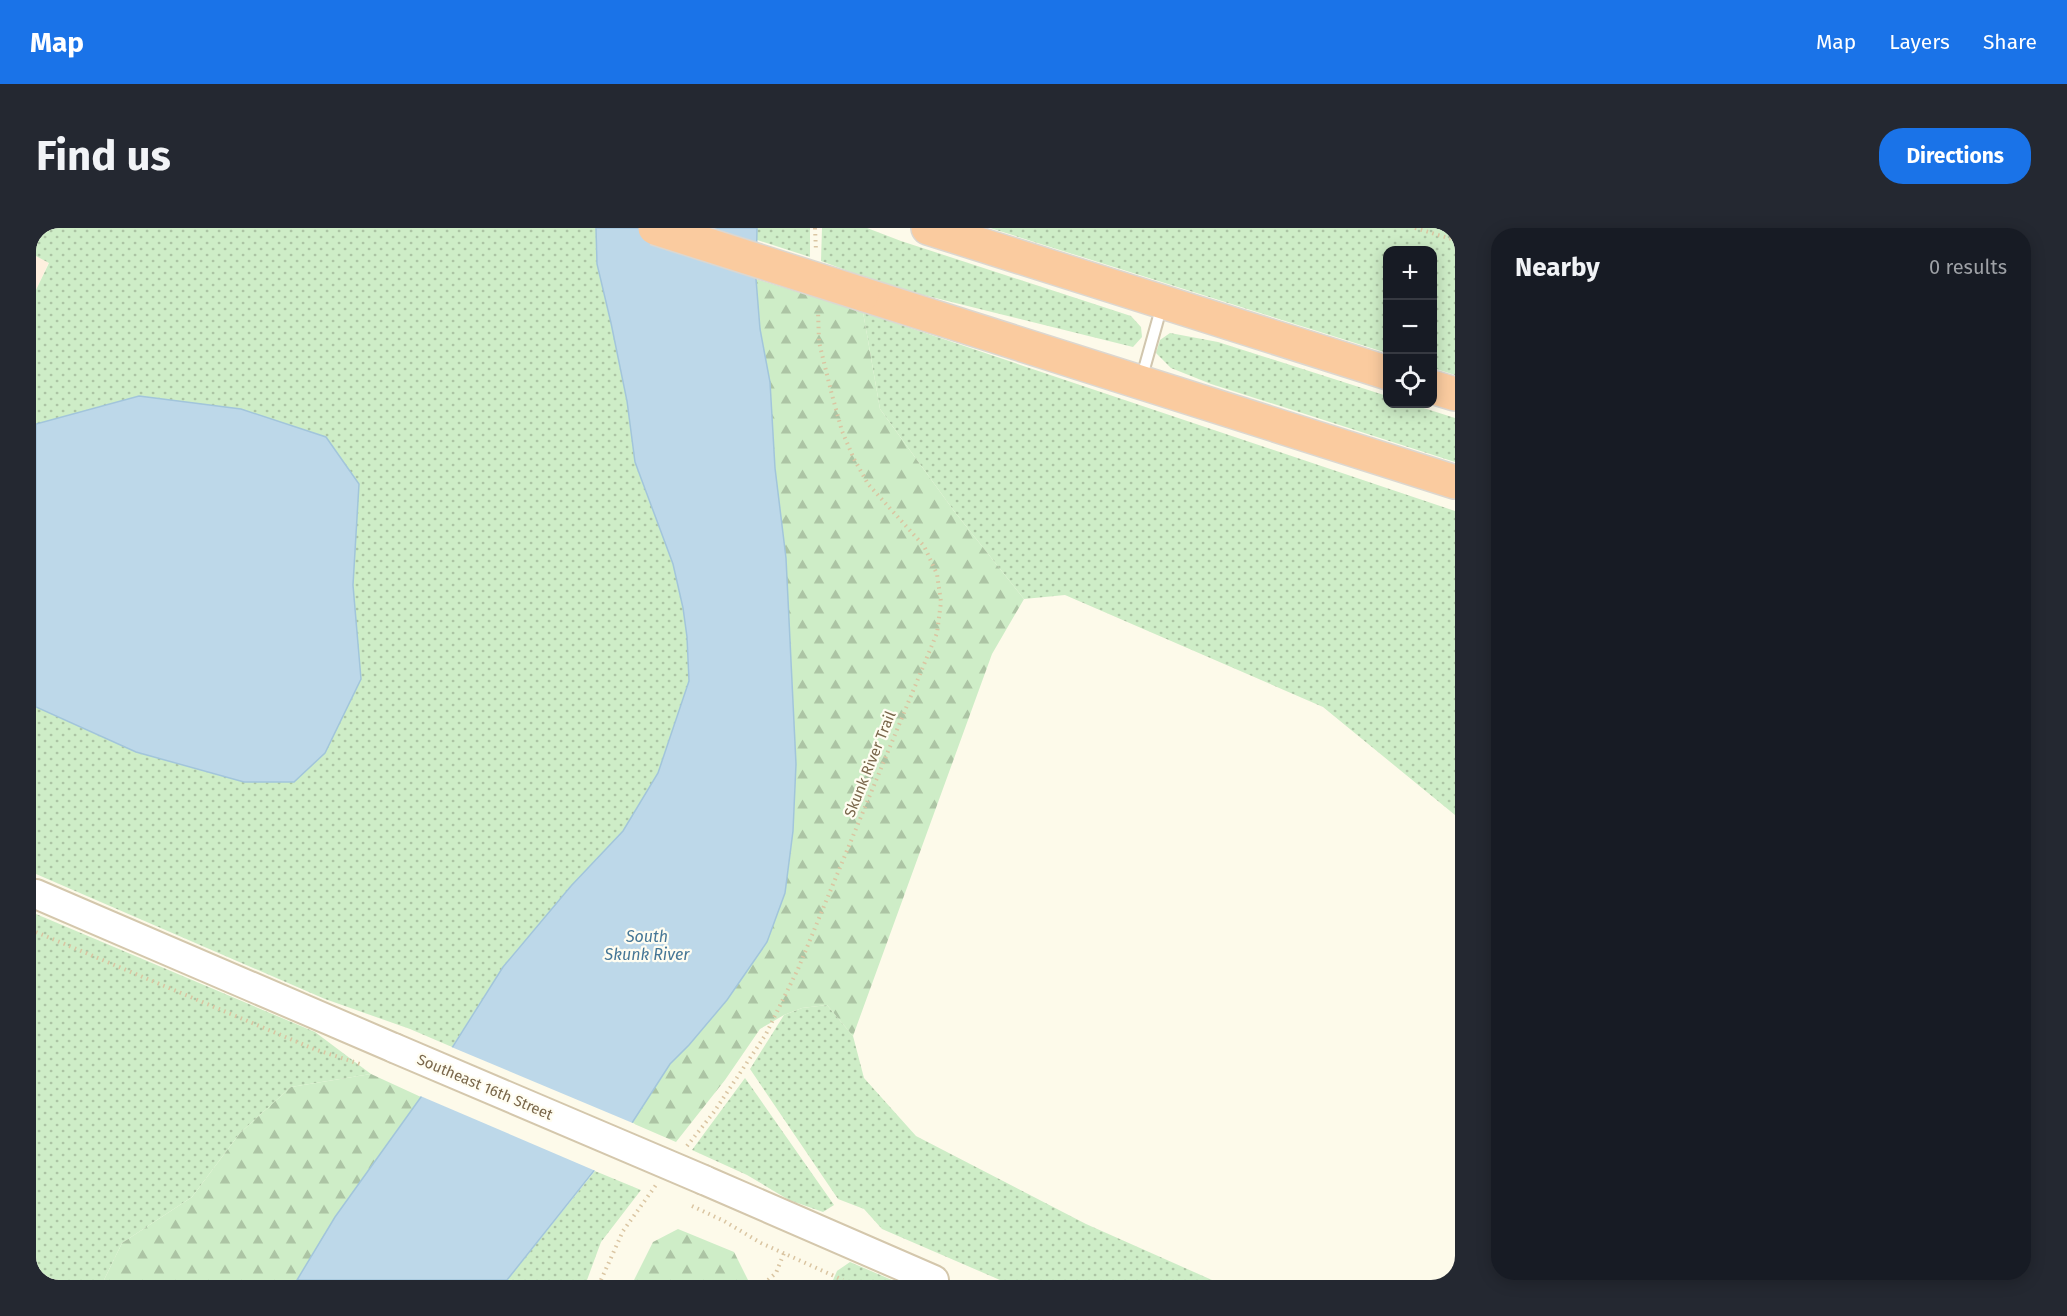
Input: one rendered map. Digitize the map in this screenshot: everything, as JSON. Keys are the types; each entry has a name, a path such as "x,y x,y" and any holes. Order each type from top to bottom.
{"highway":[{"path":"655,228 1455,482"},
{"path":"928,228 1383,371"},
{"path":"1437,389 1455,394"}],"main road":[{"name":"Southeast 16th Street","path":"36,894 934,1280"}],"lane":[{"path":"1140,383 1163,302"}],"path":[{"path":"815,228 816,262"},
{"path":"1415,228 1455,240"},
{"name":"Skunk River Trail","path":"686,1148 714,1112 766,1034 798,969 937,633 941,602 937,574 924,546 868,484 854,459 842,430 829,384 819,342 818,308"},
{"path":"36,932 314,1049 365,1066"},
{"path":"601,1280 623,1231 658,1183"},
{"path":"686,1203 724,1221 761,1243 843,1280"},
{"path":"768,1280 776,1273 784,1253"}],"shaded area":[{"path":"36,256 49,262 36,290"}],"green space":[{"path":"36,228 596,228 597,264 627,401 635,462 673,564 687,637 689,681 658,773 623,831 571,886 503,967 452,1047 410,1029 325,999 36,874 36,290 49,263 36,256"},
{"path":"757,228 810,228 810,257 757,240"},
{"path":"822,228 867,228 1131,316 1141,327 1142,337 1133,347 891,287 821,261"},
{"path":"990,228 1443,228 1455,232 1455,375 1437,369 1437,246 1383,246 1383,352"},
{"path":"1426,228 1455,228 1455,237"},
{"path":"756,279 863,312 880,409 954,511 1024,599 992,654 853,1036 827,1005 802,1008 760,1029 725,1080 676,1142 632,1123 670,1064 727,1000 767,942 785,893 793,831 796,764 791,660 770,382 760,329"},
{"path":"863,312 1455,511 1455,815 1323,707 1065,595 1024,599 954,511 880,409"},
{"path":"1170,333 1218,342 1383,395 1383,408 1424,408 1455,418 1455,462 1211,384 1171,368 1156,353 1160,340"},
{"path":"36,914 315,1032 371,1074 291,1087 240,1133 192,1197 122,1243 104,1280 36,1280"},
{"path":"827,1005 853,1036 864,1078 916,1136 1086,1224 1212,1280 1000,1280 882,1229 864,1209 838,1199 750,1069 784,1015 802,1008"},
{"path":"371,1074 421,1097 335,1217 297,1280 104,1280 122,1243 192,1197 240,1133 291,1087"},
{"path":"745,1078 834,1205 823,1212 789,1200 747,1175 692,1150"},
{"path":"595,1171 641,1190 601,1242 587,1280 507,1280"},
{"path":"678,1229 734,1252 748,1280 634,1280 653,1242"},
{"path":"850,1262 892,1280 833,1280 837,1271"}],"water":[{"name":"South Skunk River","path":"596,228 757,228 756,279 760,329 770,382 775,468 786,558 796,764 793,831 785,893 767,942 727,1000 670,1064 632,1123 507,1280 297,1280 335,1217 421,1097 503,967 571,886 623,831 658,773 689,681 687,637 673,564 635,462 627,401 597,264"},
{"path":"139,396 241,409 326,437 359,484 353,585 361,679 325,753 294,782 244,782 136,752 36,707 36,424"}],"pier":[{"path":"449,1046 635,1124 598,1172 418,1095"}]}
